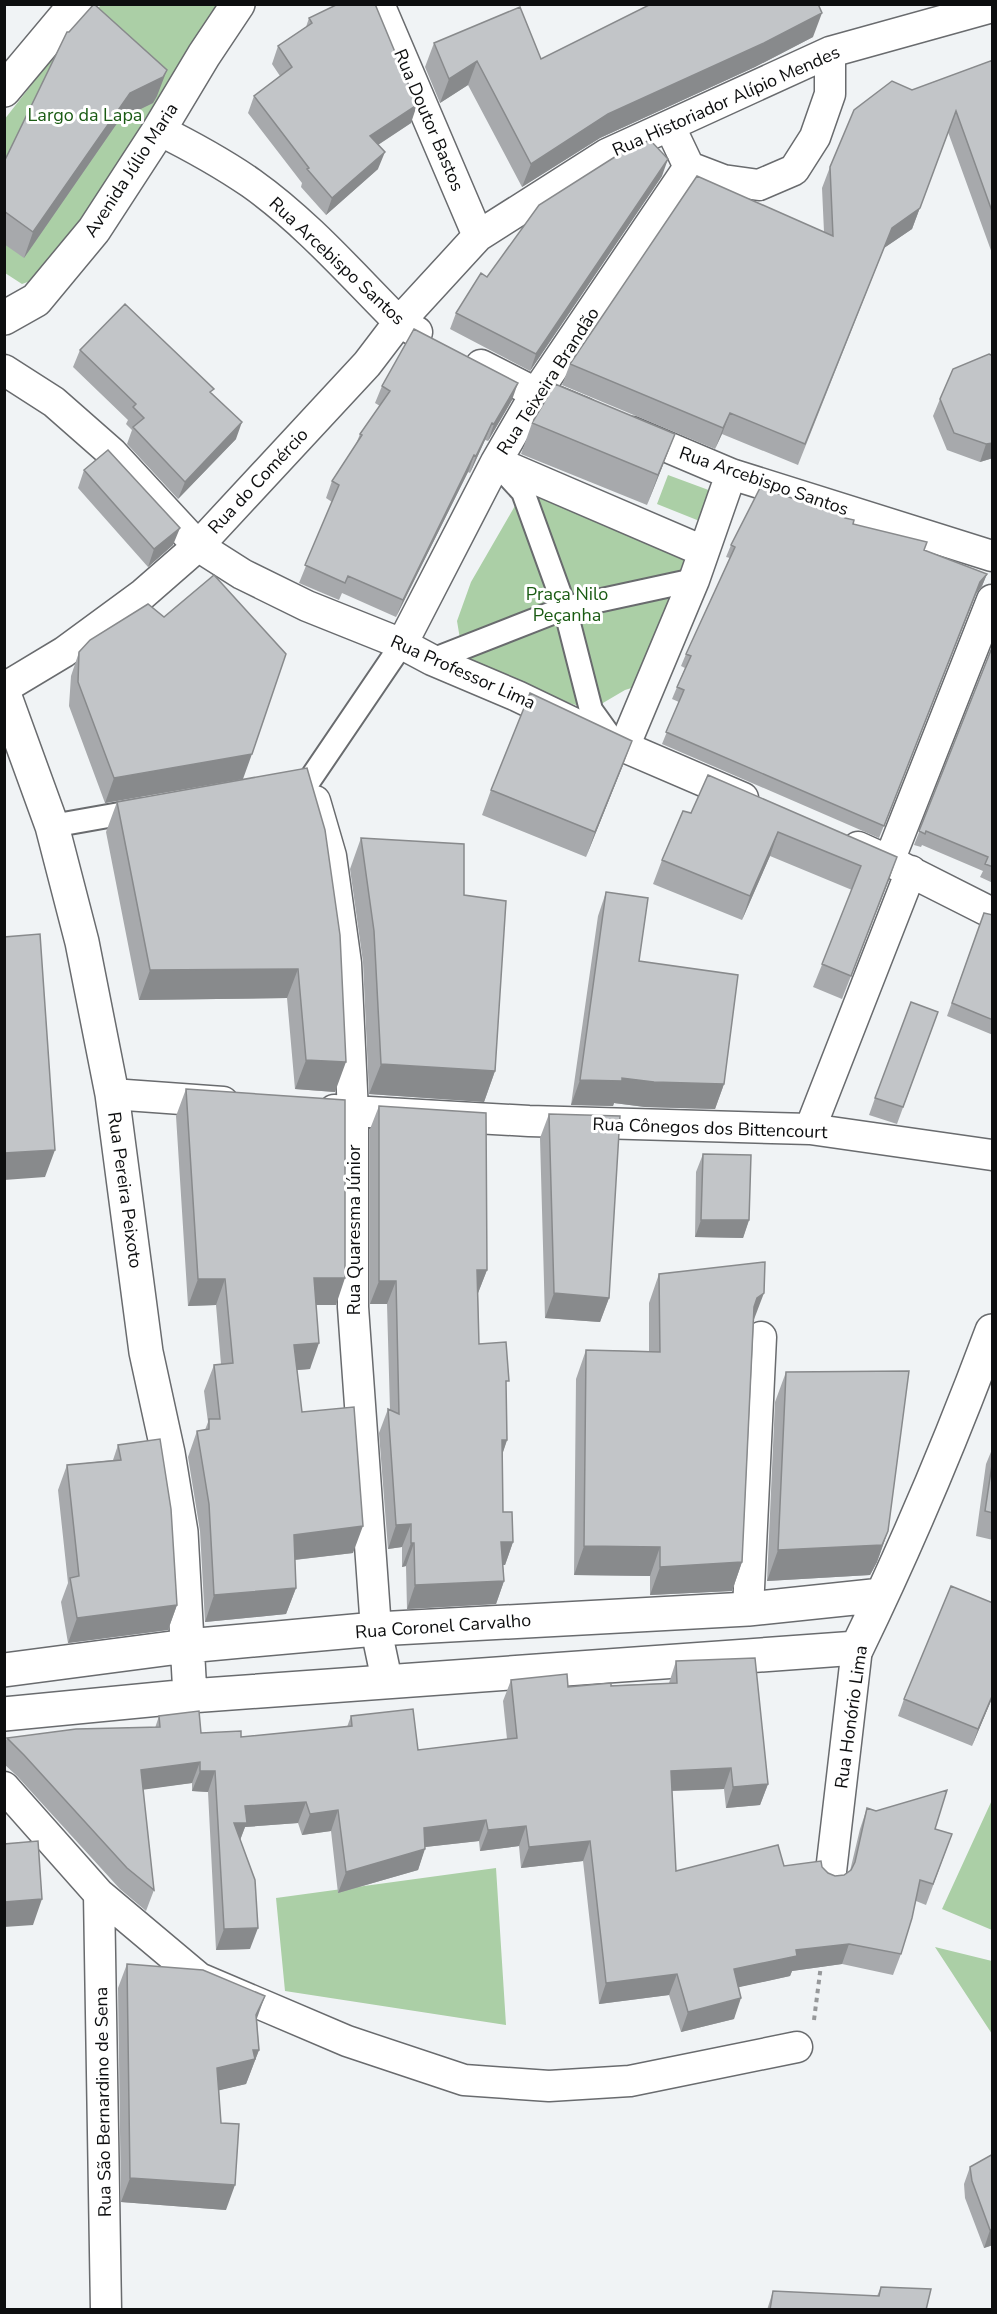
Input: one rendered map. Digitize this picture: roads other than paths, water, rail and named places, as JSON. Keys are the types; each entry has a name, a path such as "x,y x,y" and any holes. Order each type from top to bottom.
{"main road":[{"path":"4,90 76,4"},
{"name":"Avenida Júlio Maria","path":"4,318 36,300 94,230 238,4"},
{"name":"Rua Pereira Peixoto","path":"4,694 52,826 82,942 112,1094 146,1352 168,1453 181,1532 190,1696"},
{"name":"Rua Honório Lima","path":"857,1648 882,1595 993,1331"},
{"name":"Rua Coronel Carvalho","path":"4,1670 187,1646 376,1629 748,1609 882,1595"},
{"path":"4,1714 190,1696 857,1648"}],"street":[{"name":"Rua Doutor Bastos","path":"379,4 478,236"},
{"name":"Rua Historiador Alípio Mendes","path":"478,236 607,154 830,52 993,7"},
{"path":"670,127 689,167 723,180 759,185 794,170 815,137 830,94 830,52"},
{"name":"Rua Arcebispo Santos","path":"159,130 209,156 253,184 305,229 399,322 536,393 731,474 993,556"},
{"name":"Rua Teixeira Brandão","path":"402,644 496,462 536,393 689,167"},
{"name":"Rua do Comércio","path":"4,688 64,652 143,594 198,546 367,364 399,322 478,236"},
{"name":"Rua Professor Lima","path":"4,370 54,402 112,453 198,546 242,574 298,602 402,644 432,660 517,696 619,745 773,811"},
{"path":"496,462 703,551"},
{"path":"496,462 523,492 565,608 591,710 619,745 694,580 731,474"},
{"path":"432,660 565,608 694,580"},
{"path":"810,1129 993,600"},
{"path":"262,789 309,781 402,644"},
{"name":"Rua Quaresma Júnior","path":"309,781 331,856 346,963 353,1112 353,1306 376,1629 387,1681"},
{"path":"52,826 169,805"},
{"path":"836,838 900,866 993,913"},
{"path":"112,1094 250,1104"},
{"name":"Rua Cônegos dos Bittencourt","path":"308,1108 541,1122 810,1129 993,1155"},
{"path":"748,1609 761,1337"},
{"name":"Rua Honório Lima","path":"830,1880 857,1648"},
{"path":"4,1787 99,1894 199,1978 347,2041 464,2080 549,2086 630,2081 796,2047"},
{"name":"Rua São Bernardino de Sena","path":"99,1894 106,2310"}],"park label":[{"name":"Largo da Lapa","path":"85,115"},
{"name":"Praça Nilo Peçanha","path":"567,604"}]}
